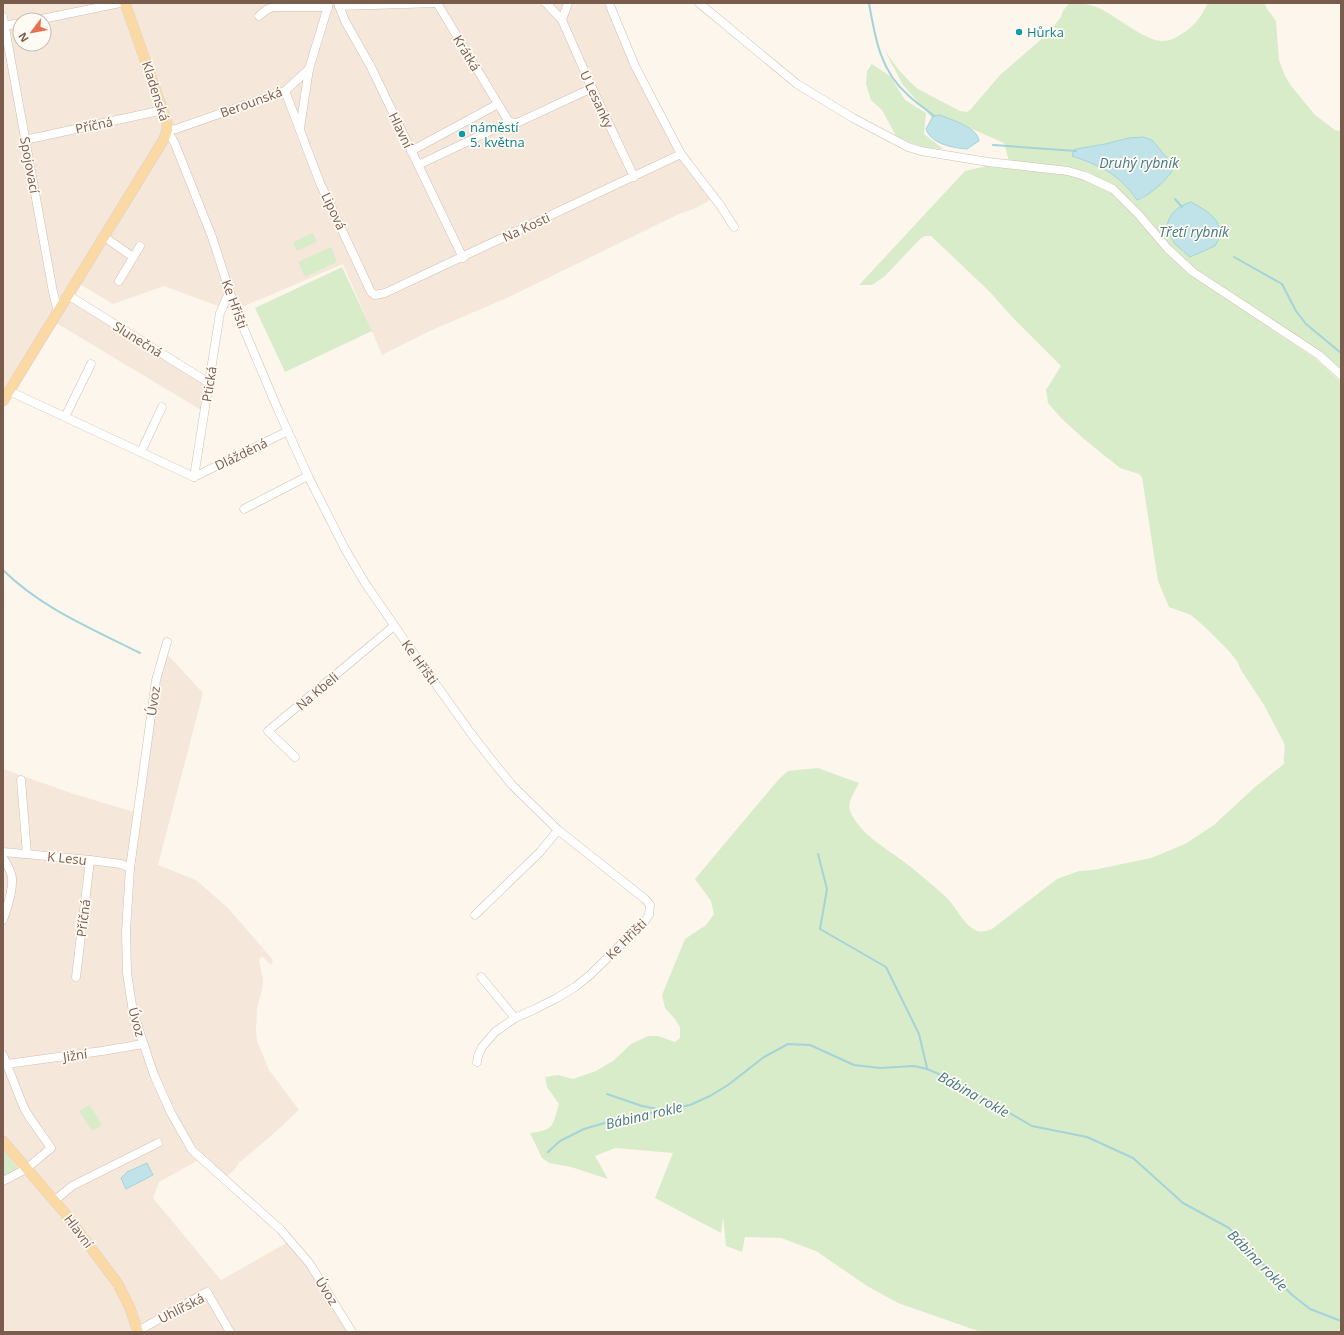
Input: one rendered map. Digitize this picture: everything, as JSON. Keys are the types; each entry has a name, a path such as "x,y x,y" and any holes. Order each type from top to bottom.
{"main road":[{"name":"Kladenská","path":"3,401 164,138 167,122 164,110 124,3"},
{"name":"Hlavní","path":"3,1141 87,1242 118,1284 130,1308 138,1332"}],"street":[{"path":"52,17 120,3"},
{"path":"338,5 437,3"},
{"name":"Krátká","path":"437,3 498,104"},
{"name":"U Lesanky","path":"546,3 562,20 634,177"},
{"path":"562,20 568,3"},
{"path":"609,3 635,66 680,154 720,205 734,227"},
{"path":"699,3 797,84 853,118 908,147 921,151 988,162 1068,171 1085,176 1113,189 1140,215 1168,249 1193,272 1319,355 1341,376"},
{"path":"259,16 266,10 273,7 328,5 309,69"},
{"name":"Hlavní","path":"338,5 345,21 371,67 463,258"},
{"name":"Spojovací","path":"3,17 53,292 58,312"},
{"path":"5,26 12,25"},
{"name":"Berounská","path":"166,130 176,129 285,91 309,69"},
{"name":"Lipová","path":"300,128 309,69"},
{"path":"418,165 509,122 517,123 592,88"},
{"name":"Lipová","path":"285,91 320,183 371,292"},
{"path":"411,151 498,104 509,122"},
{"name":"Příčná","path":"25,140 164,110"},
{"name":"Ke Hřišti","path":"166,130 176,144 212,237 229,292 288,431 308,476 365,583 394,626 490,758 512,785 558,830 645,899 650,905 649,915 644,922 575,987 536,1009 515,1018 488,1039 482,1047 477,1062"},
{"name":"Na Kosti","path":"371,292 374,295 385,293 463,258 680,154"},
{"path":"103,236 133,257"},
{"path":"119,281 140,246"},
{"name":"Ptická","path":"194,477 220,312 229,292"},
{"name":"Slunečná","path":"68,295 209,383"},
{"path":"65,417 91,364"},
{"path":"9,391 194,477"},
{"path":"141,452 162,407"},
{"name":"Dlážděná","path":"194,477 288,431"},
{"path":"244,509 308,476"},
{"name":"Na Kbeli","path":"295,757 268,732 394,626"},
{"name":"Úvoz","path":"167,642 156,680 130,868 126,931 127,973 133,1012 154,1076 192,1150 281,1230 310,1264 352,1332"},
{"path":"21,780 27,854"},
{"path":"475,915 540,852 558,830"},
{"name":"K Lesu","path":"3,852 90,860 121,864 130,868"},
{"path":"3,858 8,866 12,878 9,902 3,920"},
{"name":"Příčná","path":"76,976 90,860"},
{"path":"481,977 515,1018"},
{"name":"Jižní","path":"7,1064 143,1044"},
{"path":"3,1055 24,1108 50,1148 26,1170 3,1181"},
{"path":"54,1201 72,1186 158,1143"},
{"name":"Uhlířská","path":"138,1332 207,1292 230,1332"}],"shaded area":[{"path":"3,3 607,3 680,156 710,200 511,296 430,331 382,355 343,264 235,310 218,306 164,286 113,304 76,282 67,297 208,385 201,410 53,321 3,401"},
{"path":"168,655 203,693 158,865 196,880 228,908 273,960 271,965 263,957 259,960 263,979 262,990 257,1008 257,1041 269,1070 299,1110 239,1163 226,1177 206,1156 159,1182 153,1198 221,1280 290,1241 350,1332 6,1332 3,1325 3,769 74,794 134,812 156,680"}],"green space":[{"path":"1069,3 1093,6 1108,13 1149,38 1163,41 1174,38 1195,24 1208,3 1264,3 1276,21 1279,60 1285,76 1315,115 1335,130 1341,131 1341,370 1321,352 1195,269 1171,246 1142,212 1115,186 1087,172 1069,167 1009,161 1004,143 963,125 933,116 932,118 903,85 885,51 898,69 918,89 960,111 967,112 1000,75 1045,36 1061,17 1063,11","holes":["1143,137 1152,140 1173,165 1163,181 1142,199 1137,200 1120,179 1093,163 1072,156 1076,149","1179,208 1217,222 1221,232 1215,246 1175,210"]},
{"path":"872,64 890,76 905,100 926,113 924,134 943,149 927,148 908,142 896,136 882,110 871,100 866,84 867,71"},
{"path":"987,166 1067,175 1084,180 1111,193 1137,218 1165,252 1190,275 1316,359 1341,382 1341,1332 981,1332 898,1303 867,1286 816,1251 781,1238 745,1237 742,1252 726,1246 723,1217 721,1233 655,1198 673,1153 615,1148 595,1156 608,1179 571,1167 549,1163 542,1158 530,1133 544,1130 551,1126 559,1104 547,1087 545,1077 558,1075 573,1079 596,1071 613,1061 631,1044 648,1036 658,1036 675,1042 680,1038 680,1027 665,1008 662,995 685,939 706,925 714,914 711,901 695,879 779,779 788,771 818,768 859,783 852,797 849,808 860,827 873,839 909,865 945,896 970,927 981,932 992,929 1057,879 1079,871 1093,870 1151,858 1185,844 1214,825 1255,787 1284,764 1284,743 1264,705 1241,670 1237,661 1205,627 1191,615 1169,607 1158,581 1142,477 1139,474 1120,468 1084,439 1062,419 1048,403 1046,390 1061,366 1014,319 989,291 931,236 925,236 920,239 885,276 872,285 859,285 965,171"},
{"path":"313,233 317,242 297,251 293,242"},
{"path":"331,247 337,262 305,277 298,262"},
{"path":"342,267 372,331 285,372 255,308"},
{"path":"90,1105 102,1125 92,1131 79,1111"},
{"path":"3,1150 18,1168 16,1171 3,1176"}],"water":[{"path":"940,115 969,128 974,132 979,141 967,149 955,148 937,142 926,129 933,116"},
{"name":"Druhý rybník","path":"1143,137 1152,140 1173,165 1173,168 1166,179 1141,199 1137,200 1116,177 1101,167 1072,156 1074,150 1076,149 1129,138"},
{"name":"Třetí rybník","path":"1191,202 1215,219 1220,231 1219,238 1215,246 1190,257 1175,244 1166,228 1169,218 1174,211"},
{"path":"147,1163 153,1175 126,1189 121,1178 127,1172"}],"waterway":[{"path":"869,3 880,53 891,75 899,86 914,101 934,116"},
{"path":"993,145 1076,151"},
{"path":"1175,199 1182,207"},
{"path":"1234,257 1282,284 1296,311 1306,324 1341,353"},
{"path":"3,570 34,596 51,607 140,653"},
{"path":"818,854 827,889 820,929 886,967 919,1034 927,1068"},
{"name":"Bábina rokle","path":"548,1152 560,1141 584,1129 608,1122 690,1105 710,1096 728,1085 764,1057 788,1044 810,1045 854,1065 880,1068 914,1066 927,1069 951,1079 1032,1126 1087,1137 1133,1158 1183,1203 1229,1228 1291,1294 1310,1309 1341,1321"},
{"path":"607,1094 642,1106 662,1110"}],"place":[{"name":"Hůrka","path":"1019,32"},
{"name":"náměstí 5. května","path":"462,134"}]}
